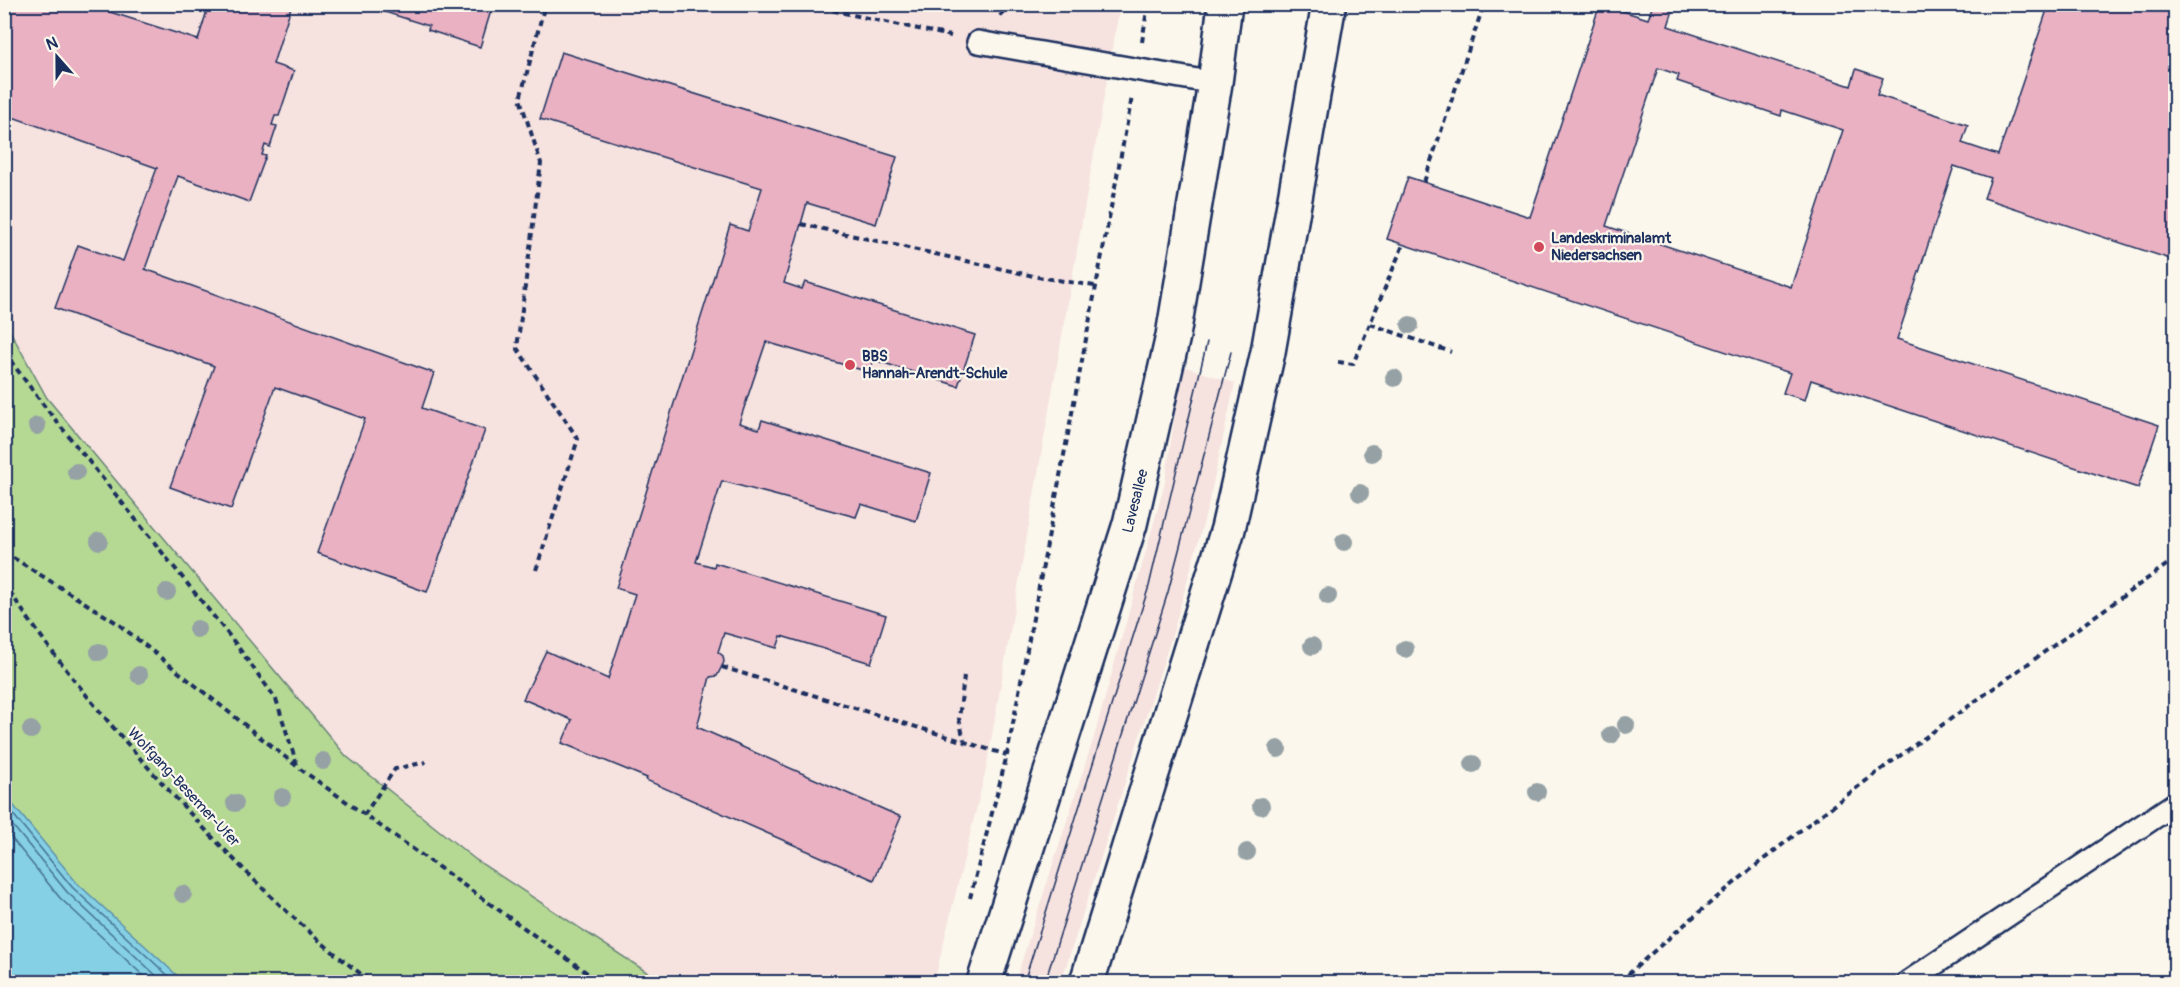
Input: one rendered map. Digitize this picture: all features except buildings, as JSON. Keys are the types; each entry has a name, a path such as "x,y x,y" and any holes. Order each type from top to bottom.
{"main road":[{"name":"Lavesallee","path":"984,982 1130,524 1173,336 1215,82 1225,4"},
{"path":"1087,982 1228,529 1268,352 1329,4"}],"lane":[{"path":"978,42 1215,82"},
{"path":"1908,982 2175,803"}],"path":[{"path":"536,570 578,439 517,348 542,163 520,99 545,4"},
{"path":"802,4 978,42"},
{"path":"969,904 1007,755 1148,4"},
{"path":"1424,182 1484,4"},
{"path":"801,224 1027,274 1095,286"},
{"path":"1338,362 1353,364 1403,245"},
{"path":"1370,324 1451,352"},
{"path":"4,352 45,407 232,639 276,699 299,768"},
{"path":"4,552 117,623 299,768 600,982"},
{"path":"1620,982 1689,919 1766,855 2175,558"},
{"name":"Wolfgang-Besemer-Ufer","path":"4,584 40,639 85,697 170,792 245,871 325,948 372,982"},
{"path":"722,667 1007,755"},
{"path":"964,676 959,719 964,740"},
{"path":"364,815 395,769 426,762"}],"shaded area":[{"path":"4,5 1120,5 986,769 934,982 662,982 476,860 346,756 47,398 5,320"},
{"path":"1182,366 1235,383 1208,506 1174,629 1061,982 1015,982 1094,737 1165,483"}],"green space":[{"path":"4,320 47,398 346,756 476,860 662,982 5,982"}],"water":[{"path":"4,794 77,883 184,982 5,982"}],"tram line":[{"path":"1024,982 1149,586 1207,342"},
{"path":"1045,982 1168,592 1231,352"}],"place":[{"name":"Landeskriminalamt Niedersachsen","path":"1539,247"},
{"name":"BBS Hannah-Arendt-Schule","path":"850,365"}]}
